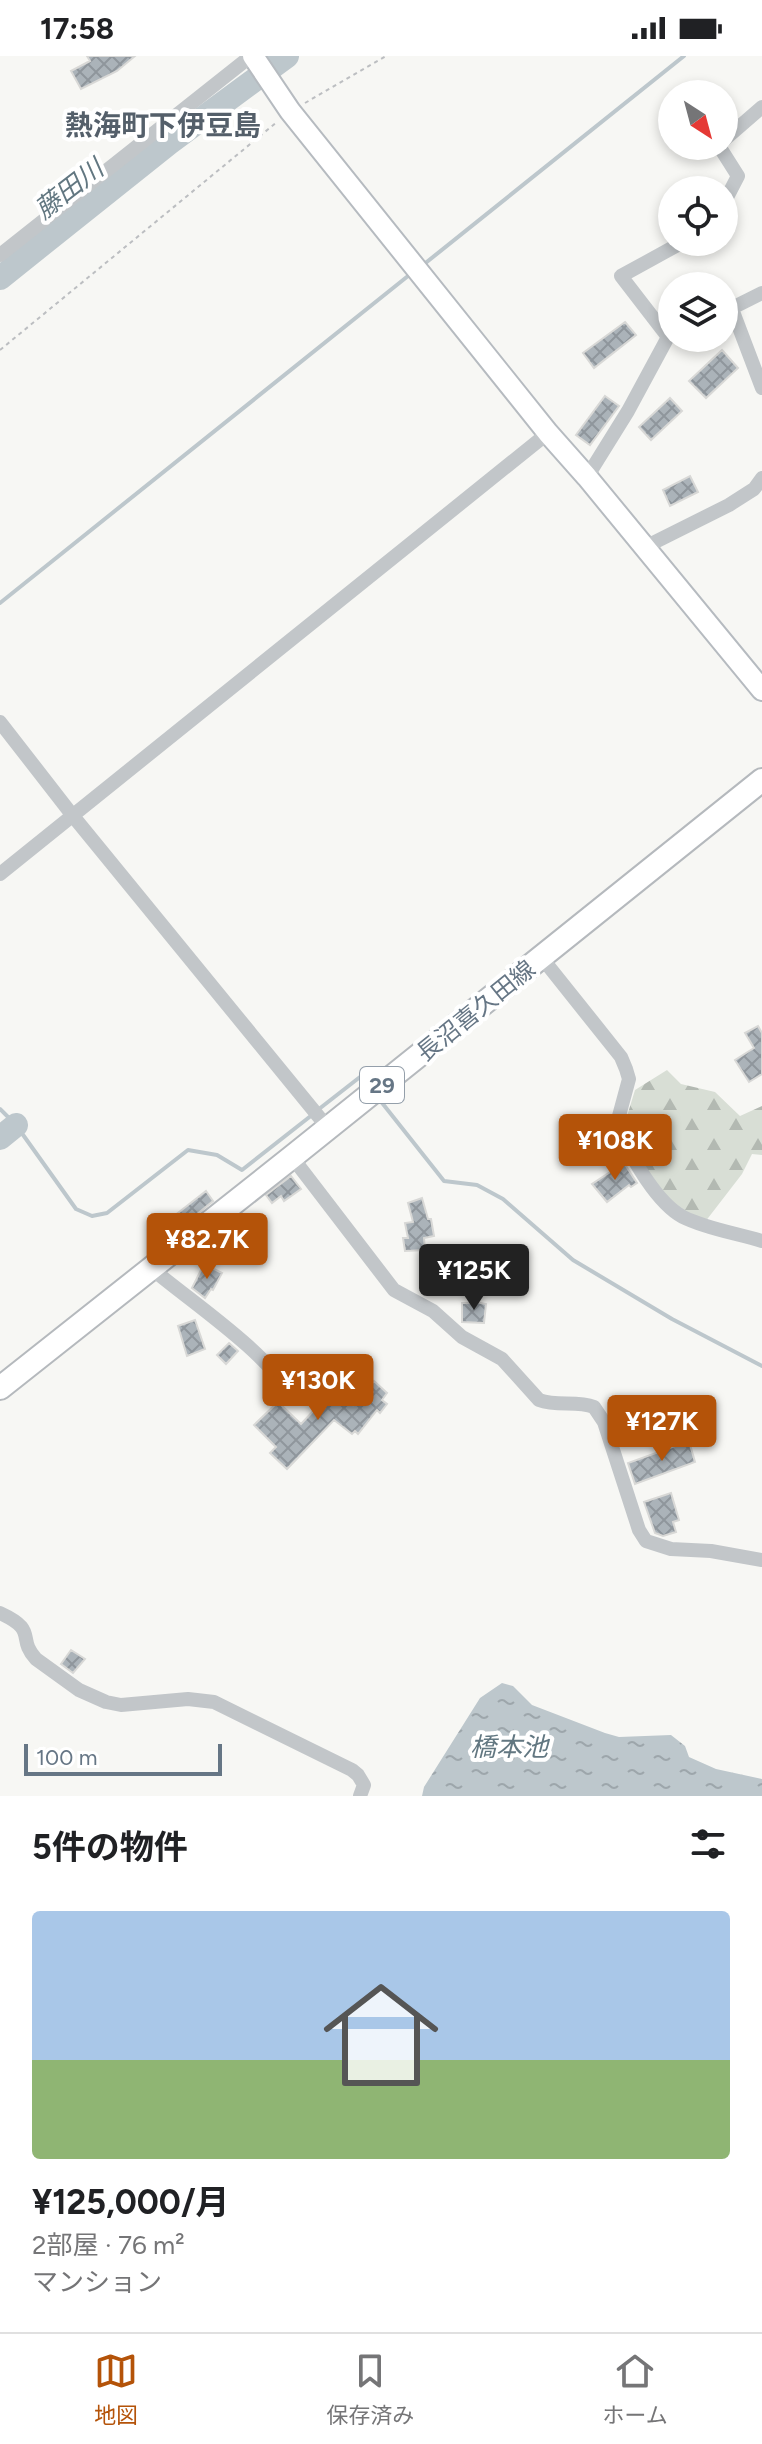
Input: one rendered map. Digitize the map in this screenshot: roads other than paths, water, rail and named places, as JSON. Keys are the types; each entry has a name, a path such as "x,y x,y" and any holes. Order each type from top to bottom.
{"main road":[{"name":"長沼喜久田線","path":"0,1388 762,780"}],"street":[{"path":"0,255 252,56 290,111 548,433 762,690"},
{"path":"738,128 762,107"},
{"path":"658,256 621,276 658,321"},
{"path":"738,306 762,293"},
{"path":"738,334 762,388"},
{"path":"587,477 661,352"},
{"path":"0,874 548,433"},
{"path":"645,547 729,505 754,489 762,478"},
{"path":"0,722 328,1128"},
{"path":"542,958 621,1057 629,1079 616,1127 659,1196 681,1216 697,1223 762,1241"},
{"path":"292,1157 394,1290 433,1311 462,1337 502,1359 539,1400 585,1403 594,1407 604,1422 639,1530 646,1541 671,1549 711,1551 762,1560"},
{"path":"151,1268 264,1361 295,1399"},
{"path":"0,1613 20,1623 26,1631 30,1653 36,1659 90,1697 121,1705 188,1699 223,1705 352,1770 364,1785 360,1796"}],"water":[{"name":"橋本池","path":"502,1683 513,1686 532,1705 605,1733 619,1737 671,1735 685,1746 689,1757 716,1769 762,1779 762,1796 422,1796 424,1787 480,1698"}],"waterway":[{"name":"藤田川","path":"0,278 169,143 287,56"},
{"path":"423,265 684,56"},
{"path":"0,603 413,272"},
{"path":"319,1109 360,1077 368,1086"},
{"path":"379,1099 444,1181 477,1185 503,1199 573,1260 672,1319 762,1366"},
{"path":"0,1109 16,1125 76,1209 92,1216 107,1213 188,1150 217,1155 242,1170 312,1115"},
{"path":"0,1138 16,1125"}],"district":[{"name":"熱海町下伊豆島","path":"163,125"}]}
